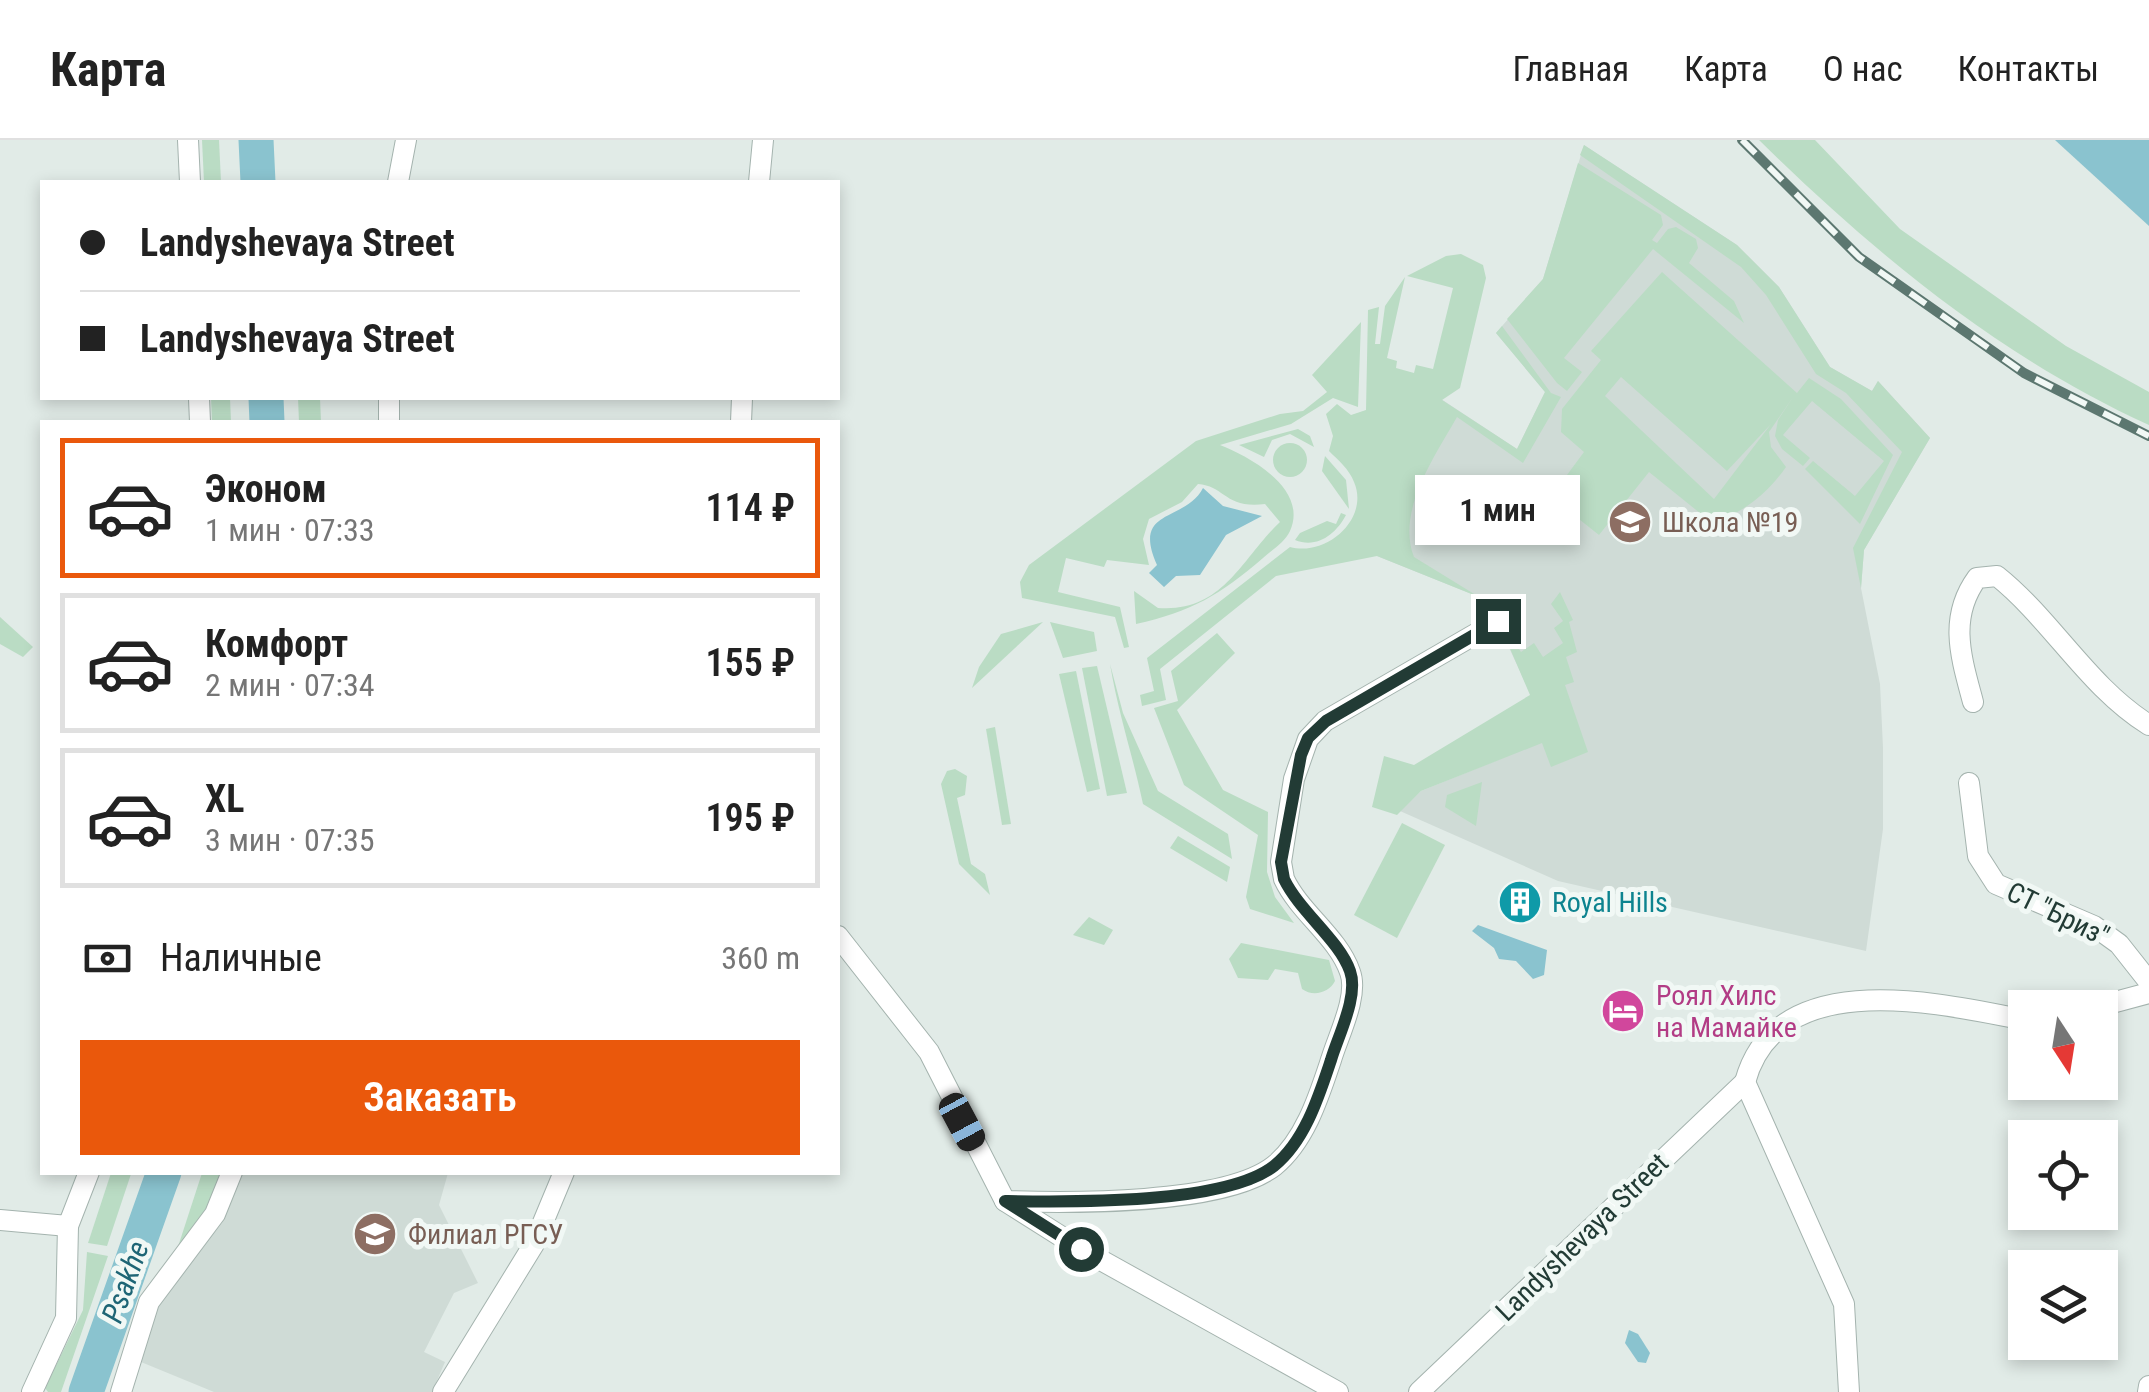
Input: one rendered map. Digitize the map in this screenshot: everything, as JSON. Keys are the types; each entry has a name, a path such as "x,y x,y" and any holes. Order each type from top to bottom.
{"street":[{"path":"188,140 190,180"},
{"path":"398,180 406,140"},
{"path":"759,180 762,140"},
{"path":"1973,702 1958,625 1961,600 1977,578 1997,576 2026,599 2092,677 2149,725"},
{"path":"1005,1201 1171,1196 1251,1178 1273,1167 1292,1147 1320,1094 1351,992 1351,973 1284,879 1281,862 1301,755 1308,738 1326,721 1498,621"},
{"name":"СТ \"Бриз\"","path":"1969,783 1978,856 1996,884 2094,926 2120,944 2149,982"},
{"path":"840,939 929,1052 1005,1201 1081,1249 1338,1392"},
{"path":"2118,1001 2149,993"},
{"name":"Landyshevaya Street","path":"1419,1392 1745,1082 1753,1054 1780,1023 1824,1008 1888,998 2008,1017"},
{"path":"1745,1082 1844,1304 1849,1392"},
{"path":"32,1392 66,1318 68,1226 88,1175"},
{"path":"122,1392 149,1302 160,1282 216,1214 231,1175"},
{"path":"443,1392 534,1244 563,1175"},
{"path":"0,1220 68,1226"}],"shaded area":[{"name":"Школа №19","path":"1584,145 1737,245 1779,287 1830,367 1872,391 1878,381 1930,438 1864,550 1861,588 1880,684 1883,748 1883,829 1866,951 1558,881 1400,811 1421,791 1542,742 1531,695 1493,613 1479,597 1377,556 1441,399 1517,449 1545,392 1496,333 1543,279"},
{"path":"238,1175 447,1175 439,1205 478,1283 454,1293 424,1352 445,1362 432,1392 214,1392 141,1362 161,1297 222,1223"}],"green space":[{"path":"202,140 219,140 221,180 204,180"},
{"path":"1759,140 1815,140 1900,229 2066,346 2149,392 2149,425 2042,368 1942,300 1848,223"},
{"path":"1584,145 1737,245 1779,287 1830,367 1872,391 1878,381 1930,438 1864,550 1861,588 1853,548 1902,452 1846,393 1816,374 1766,295 1741,267 1580,155"},
{"path":"1578,163 1661,215 1663,225 1652,240 1657,243 1668,229 1676,227 1696,239 1698,248 1689,263 1734,301 1744,323 1653,249 1564,358 1582,372 1567,391 1557,383 1507,319 1543,279"},
{"path":"1461,254 1483,265 1486,278 1460,388 1442,400 1517,449 1545,392 1496,333 1502,326 1551,393 1561,397 1523,463 1457,417 1420,484 1410,521 1414,557 1479,597 1377,556 1276,576 1160,669 1166,700 1142,706 1140,695 1154,691 1147,658 1290,547 1304,549 1330,541 1350,521 1356,509 1354,482 1329,451 1333,436 1326,414 1337,404 1351,415 1366,410 1368,310 1379,307 1375,344 1380,344 1385,306 1405,277 1387,358 1397,361 1396,368 1414,373 1416,365 1433,369 1453,288 1407,276 1446,256"},
{"path":"1662,272 1797,393 1809,378 1841,399 1893,455 1860,524 1805,469 1813,461 1855,496 1884,461 1812,401 1783,435 1810,458 1803,466 1782,449 1775,436 1778,420 1793,397 1769,432 1771,447 1786,467 1753,502 1711,522 1649,472 1599,535 1565,508 1580,489 1564,479 1584,452 1561,432 1562,409 1601,360 1591,351","holes":["1621,377 1727,471 1771,424 1714,499 1605,396"]},
{"path":"1361,322 1358,407 1333,398 1291,424 1220,445 1259,466 1284,488 1294,515 1288,535 1278,546 1218,592 1189,608 1136,624 1134,591 1158,608 1199,602 1229,581 1280,522 1265,504 1241,503 1198,484 1182,502 1149,519 1143,539 1149,565 1107,560 1104,567 1066,558 1058,592 1120,607 1129,647 1124,648 1115,617 1022,598 1020,582 1029,565 1196,441 1280,414 1303,411 1327,392 1312,375"},
{"path":"211,400 230,400 231,420 212,420"},
{"path":"298,400 320,400 321,420 299,420"},
{"path":"1298,429 1310,436 1314,447 1290,434 1272,440 1264,457 1239,445"},
{"path":"1290,443 1302,448 1307,460 1302,472 1290,477 1278,472 1273,460 1278,448"},
{"path":"1325,456 1346,480 1349,509 1322,471"},
{"path":"1341,513 1346,515 1342,522 1325,538 1311,543 1295,540 1300,533 1327,521 1336,524"},
{"path":"1560,592 1573,620 1569,622 1577,652 1566,657 1574,682 1565,685 1588,752 1551,767 1542,743 1421,791 1397,815 1372,807 1384,756 1414,765 1530,695 1506,639 1511,637 1521,652 1534,643 1543,657 1563,643 1554,628 1563,621 1551,604"},
{"path":"0,617 33,647 23,657 0,644"},
{"path":"1043,622 972,688 979,667 1001,634"},
{"path":"1050,622 1094,632 1097,651 1063,658"},
{"path":"1217,633 1235,653 1177,710 1223,790 1268,812 1267,872 1275,897 1294,923 1250,909 1246,897 1258,835 1184,785 1154,708 1178,701 1171,671"},
{"path":"1110,664 1123,713 1158,791 1228,834 1232,859 1143,804"},
{"path":"1097,666 1127,793 1107,796 1082,668"},
{"path":"1076,671 1100,789 1087,792 1059,674"},
{"path":"995,727 1011,824 1002,825 986,729"},
{"path":"955,769 967,776 965,795 957,798 971,864 985,874 990,895 959,864 941,784 947,771"},
{"path":"1482,782 1476,826 1445,807 1447,795"},
{"path":"1402,823 1445,845 1397,938 1354,915"},
{"path":"1178,836 1230,867 1227,882 1170,848"},
{"path":"1089,917 1113,930 1104,945 1073,935"},
{"path":"1241,943 1329,960 1335,981 1325,991 1316,993 1302,989 1298,973 1275,969 1268,980 1238,978 1229,959"},
{"path":"110,1175 131,1175 107,1246 88,1243"},
{"path":"201,1175 225,1175 212,1205 174,1259"},
{"path":"87,1252 108,1256 61,1392 48,1392 45,1388 83,1310"}],"water":[{"path":"2055,140 2149,140 2149,226"},
{"path":"1203,488 1223,506 1262,516 1226,535 1200,575 1176,576 1164,587 1149,573 1157,565 1151,533 1155,524 1185,507"},
{"path":"1478,925 1547,950 1544,975 1533,979 1516,961 1499,959 1494,948 1472,931"},
{"path":"1629,1330 1638,1334 1650,1353 1646,1363 1638,1362 1625,1343"}],"waterway":[{"name":"Psakhe","path":"256,140 258,180"},
{"name":"Psakhe","path":"266,400 267,420"},
{"name":"Psakhe","path":"86,1392 163,1175"}],"railway":[{"path":"1742,140 1859,257 2024,373 2149,436"}],"place":[{"name":"Школа №19","path":"1630,522"},
{"name":"Royal Hills","path":"1520,902"},
{"name":"Роял Хилс на Мамайке","path":"1623,1011"},
{"name":"Филиал РГСУ","path":"375,1234"}],"route":[{"path":"1081,1249 1005,1201 1171,1196 1251,1178 1273,1167 1292,1147 1320,1094 1351,992 1351,973 1300,907 1284,879 1281,862 1301,755 1308,738 1326,721 1498,621"}]}
